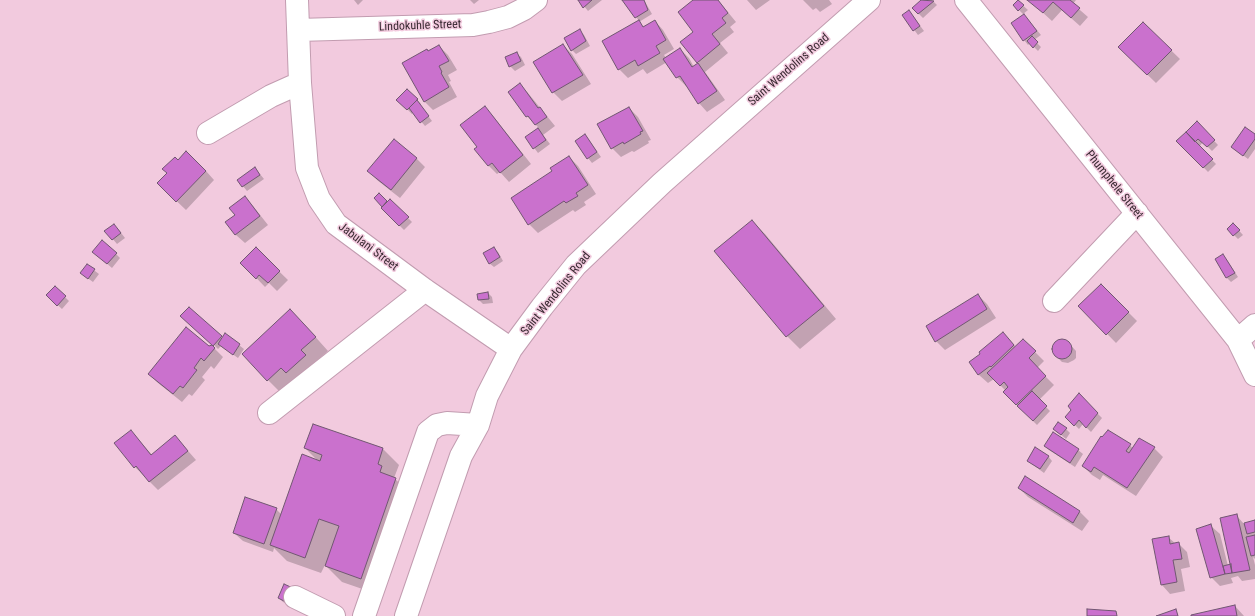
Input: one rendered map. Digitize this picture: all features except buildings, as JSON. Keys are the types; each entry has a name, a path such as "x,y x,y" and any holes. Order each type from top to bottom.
{"street":[{"name":"Jabulani Street","path":"297,0 300,83 307,168 319,199 336,224 425,290 511,350"},
{"name":"Lindokuhle Street","path":"298,30 473,25 508,17 524,9 536,0"},
{"name":"Saint Wendolins Road","path":"406,616 461,456 478,425 487,396 511,350 542,307 576,265 662,183 869,0"},
{"name":"Phumphele Street","path":"966,0 1238,340 1255,375"},
{"path":"208,133 271,96 300,83"},
{"path":"1054,301 1136,213"},
{"path":"269,413 425,290"},
{"path":"1238,340 1255,325"},
{"path":"364,616 428,432 437,425 447,423 478,425"},
{"path":"295,597 334,616"}]}
